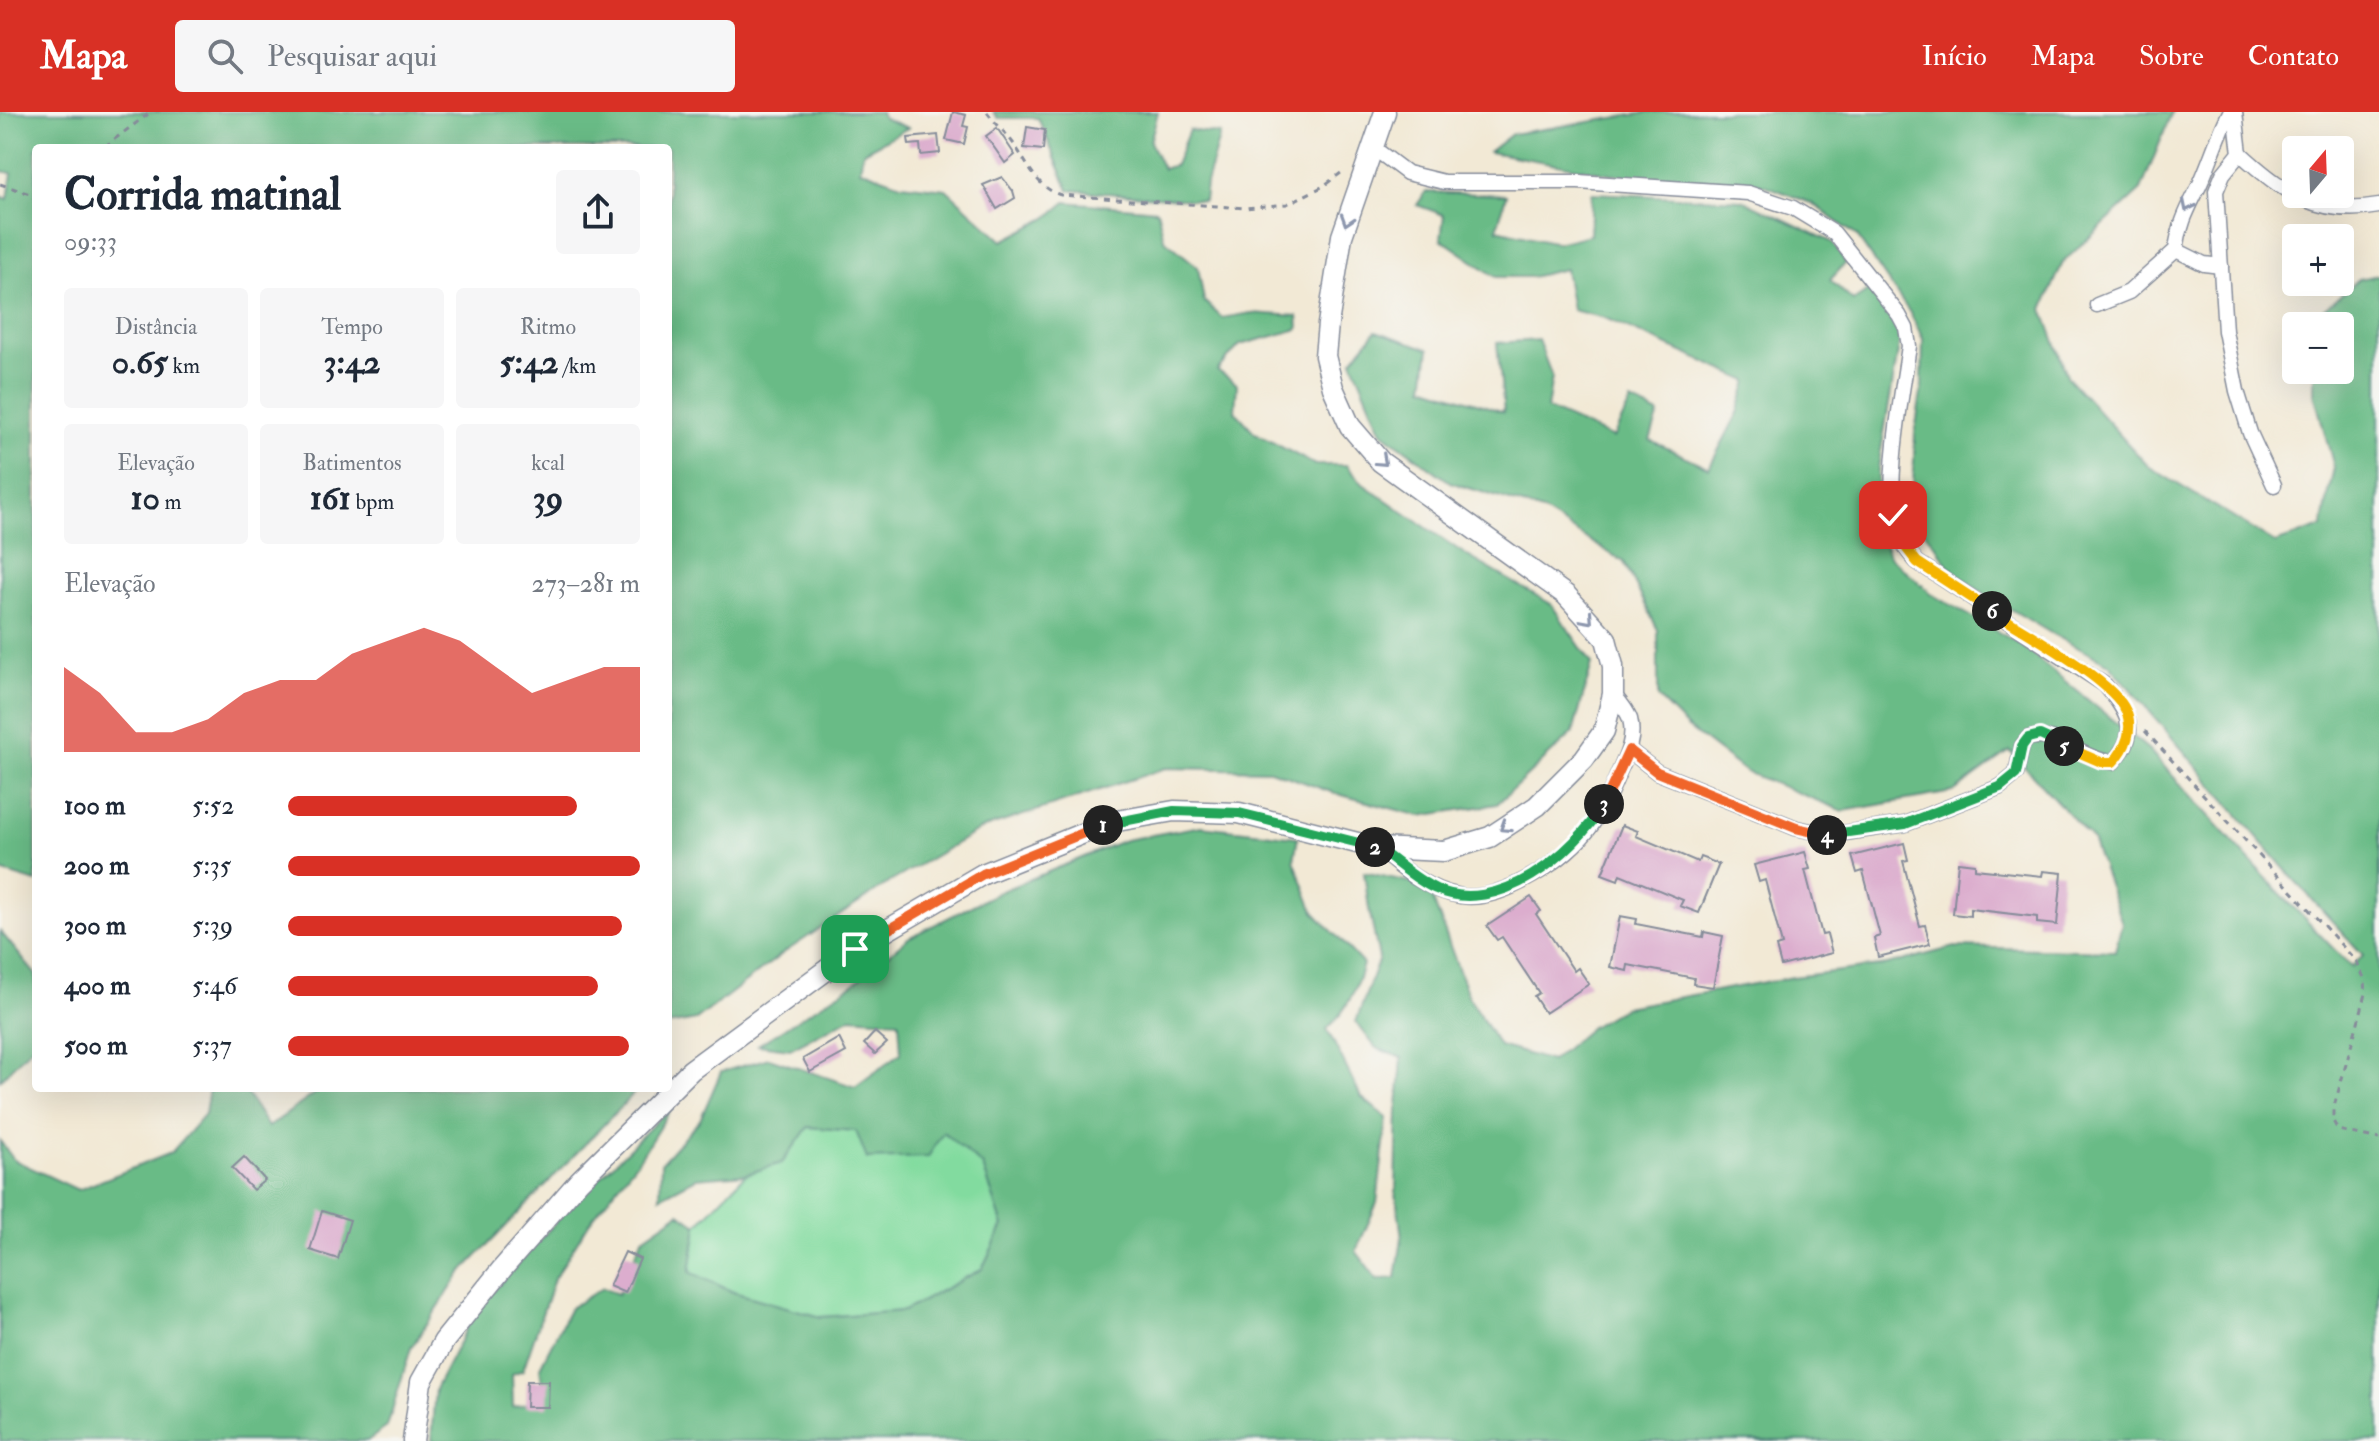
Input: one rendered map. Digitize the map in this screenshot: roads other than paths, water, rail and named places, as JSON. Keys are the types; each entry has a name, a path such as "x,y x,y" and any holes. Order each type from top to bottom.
{"main road":[{"path":"672,1089 691,1070 855,949 983,874 1111,822 1174,811 1239,813 1377,848 1444,851 1490,837 1537,806 1584,759 1604,731 1613,694 1613,666 1606,639 1566,595 1381,462 1350,426 1333,388 1325,356 1342,236 1385,112"},
{"path":"413,1441 421,1382 444,1341 579,1181 669,1092"}],"street":[{"path":"2232,112 2240,153 2273,184 2312,204 2354,211 2379,206"},
{"path":"2097,305 2129,292 2176,250 2179,227 2232,112"},
{"path":"1371,146 1407,173 1444,182 1578,182 1748,193 1793,208 1834,233 1906,328 1909,346 1892,486 1893,515 1900,540 1917,562 2105,685 2126,711 2130,732 2122,753 2113,762 2101,762 2040,735 2028,738 2022,746 2016,774 2000,787 1905,824 1831,835 1796,828 1657,772 1629,750"},
{"path":"2240,153 2223,174 2216,191 2225,331 2237,391 2250,433 2274,485"},
{"path":"2207,165 2223,174"},
{"path":"2176,250 2204,264 2221,266"},
{"path":"1377,848 1404,871 1437,890 1464,897 1488,894 1522,881 1562,856 1590,828 1610,794 1629,750 1632,736 1629,717 1613,694"}]}
